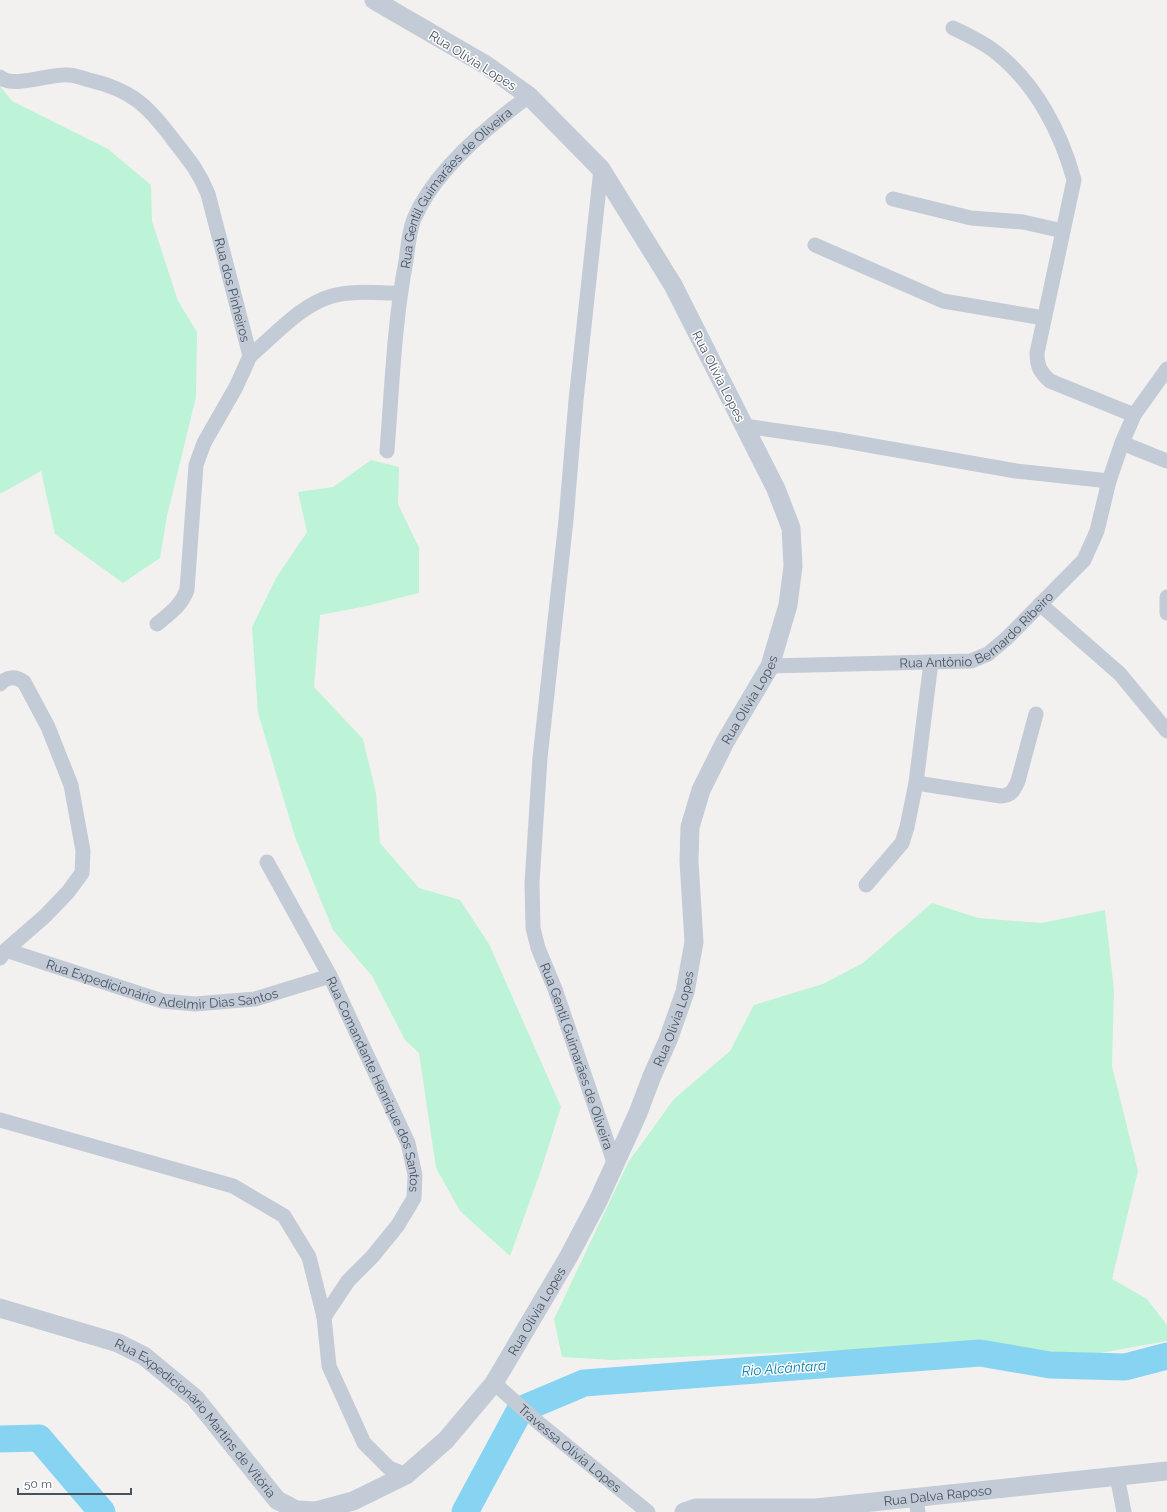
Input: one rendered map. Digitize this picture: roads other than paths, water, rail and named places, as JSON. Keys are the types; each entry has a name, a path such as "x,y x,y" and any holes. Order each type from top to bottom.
{"street":[{"name":"Rua Olívia Lopes","path":"374,0 486,65 529,96 601,169 673,285 776,489 791,528 793,566 788,605 770,666 726,742 701,790 690,827 689,861 694,942 685,992 668,1040 615,1165 569,1256 494,1383 446,1440 406,1475"},
{"path":"953,28 998,54 1022,78 1051,119 1067,153 1074,180 1044,318 1037,365 1041,373 1050,381 1134,415"},
{"name":"Rua dos Pinheiros","path":"0,77 9,82 68,74 111,85 135,98 156,117 199,173 208,194 250,356 236,387 204,443 196,465 187,590 183,600 177,608 157,624"},
{"name":"Rua Gentil Guimarães de Oliveira","path":"387,451 400,292 414,220 425,200 452,161 485,131 529,96"},
{"name":"Rua Gentil Guimarães de Oliveira","path":"601,169 576,400 566,520 540,758 532,883 533,928 538,948 555,989 615,1165"},
{"path":"893,199 971,218 1023,222 1063,231"},
{"path":"815,244 943,301 1044,318"},
{"name":"Rua Gentil Guimarães de Oliveira","path":"250,356 299,314 331,296 348,293 400,292"},
{"name":"Rua Antônio Bernardo Ribeiro","path":"770,666 971,661 988,654 1007,638 1084,560 1097,531 1109,481 1122,443 1134,415 1167,368"},
{"path":"744,426 834,439 1016,471 1109,481"},
{"path":"1122,443 1167,461"},
{"path":"1167,597 1167,613"},
{"path":"1040,604 1120,674 1167,731"},
{"path":"866,885 902,844 916,783 931,662"},
{"path":"0,684 10,678 18,678 24,682 48,727 71,784 84,851 82,873 68,892 45,916 3,954"},
{"path":"916,783 1001,796 1009,795 1014,791 1018,781 1036,714"},
{"name":"Rua Comandante Henrique dos Santos","path":"267,862 330,976 408,1143 415,1175 414,1198 398,1225 372,1257 348,1282 324,1317"},
{"name":"Rua Expedicionário Adelmir Dias Santos","path":"3,954 162,1001 195,1004 255,999 330,976"},
{"path":"0,1120 232,1186 284,1216 309,1257 324,1317 329,1366 364,1443 389,1468 406,1475"},
{"name":"Rua Expedicionário Martins de Vitória","path":"0,1308 118,1343 144,1356 195,1398 277,1500 296,1510 316,1511 354,1501 406,1475"},
{"name":"Travessa Olívia Lopes","path":"494,1383 540,1424 648,1512"},
{"name":"Rua Dalva Raposo","path":"684,1512 696,1508 816,1508 917,1504 1117,1476 1167,1471"},
{"path":"1117,1476 1124,1512"}],"waterway":[{"name":"Rio Alcântara","path":"465,1512 520,1410 584,1383 980,1353 1050,1365 1125,1367 1167,1356"},
{"name":"Rio Alcântara","path":"0,1439 39,1438 102,1512"}]}
